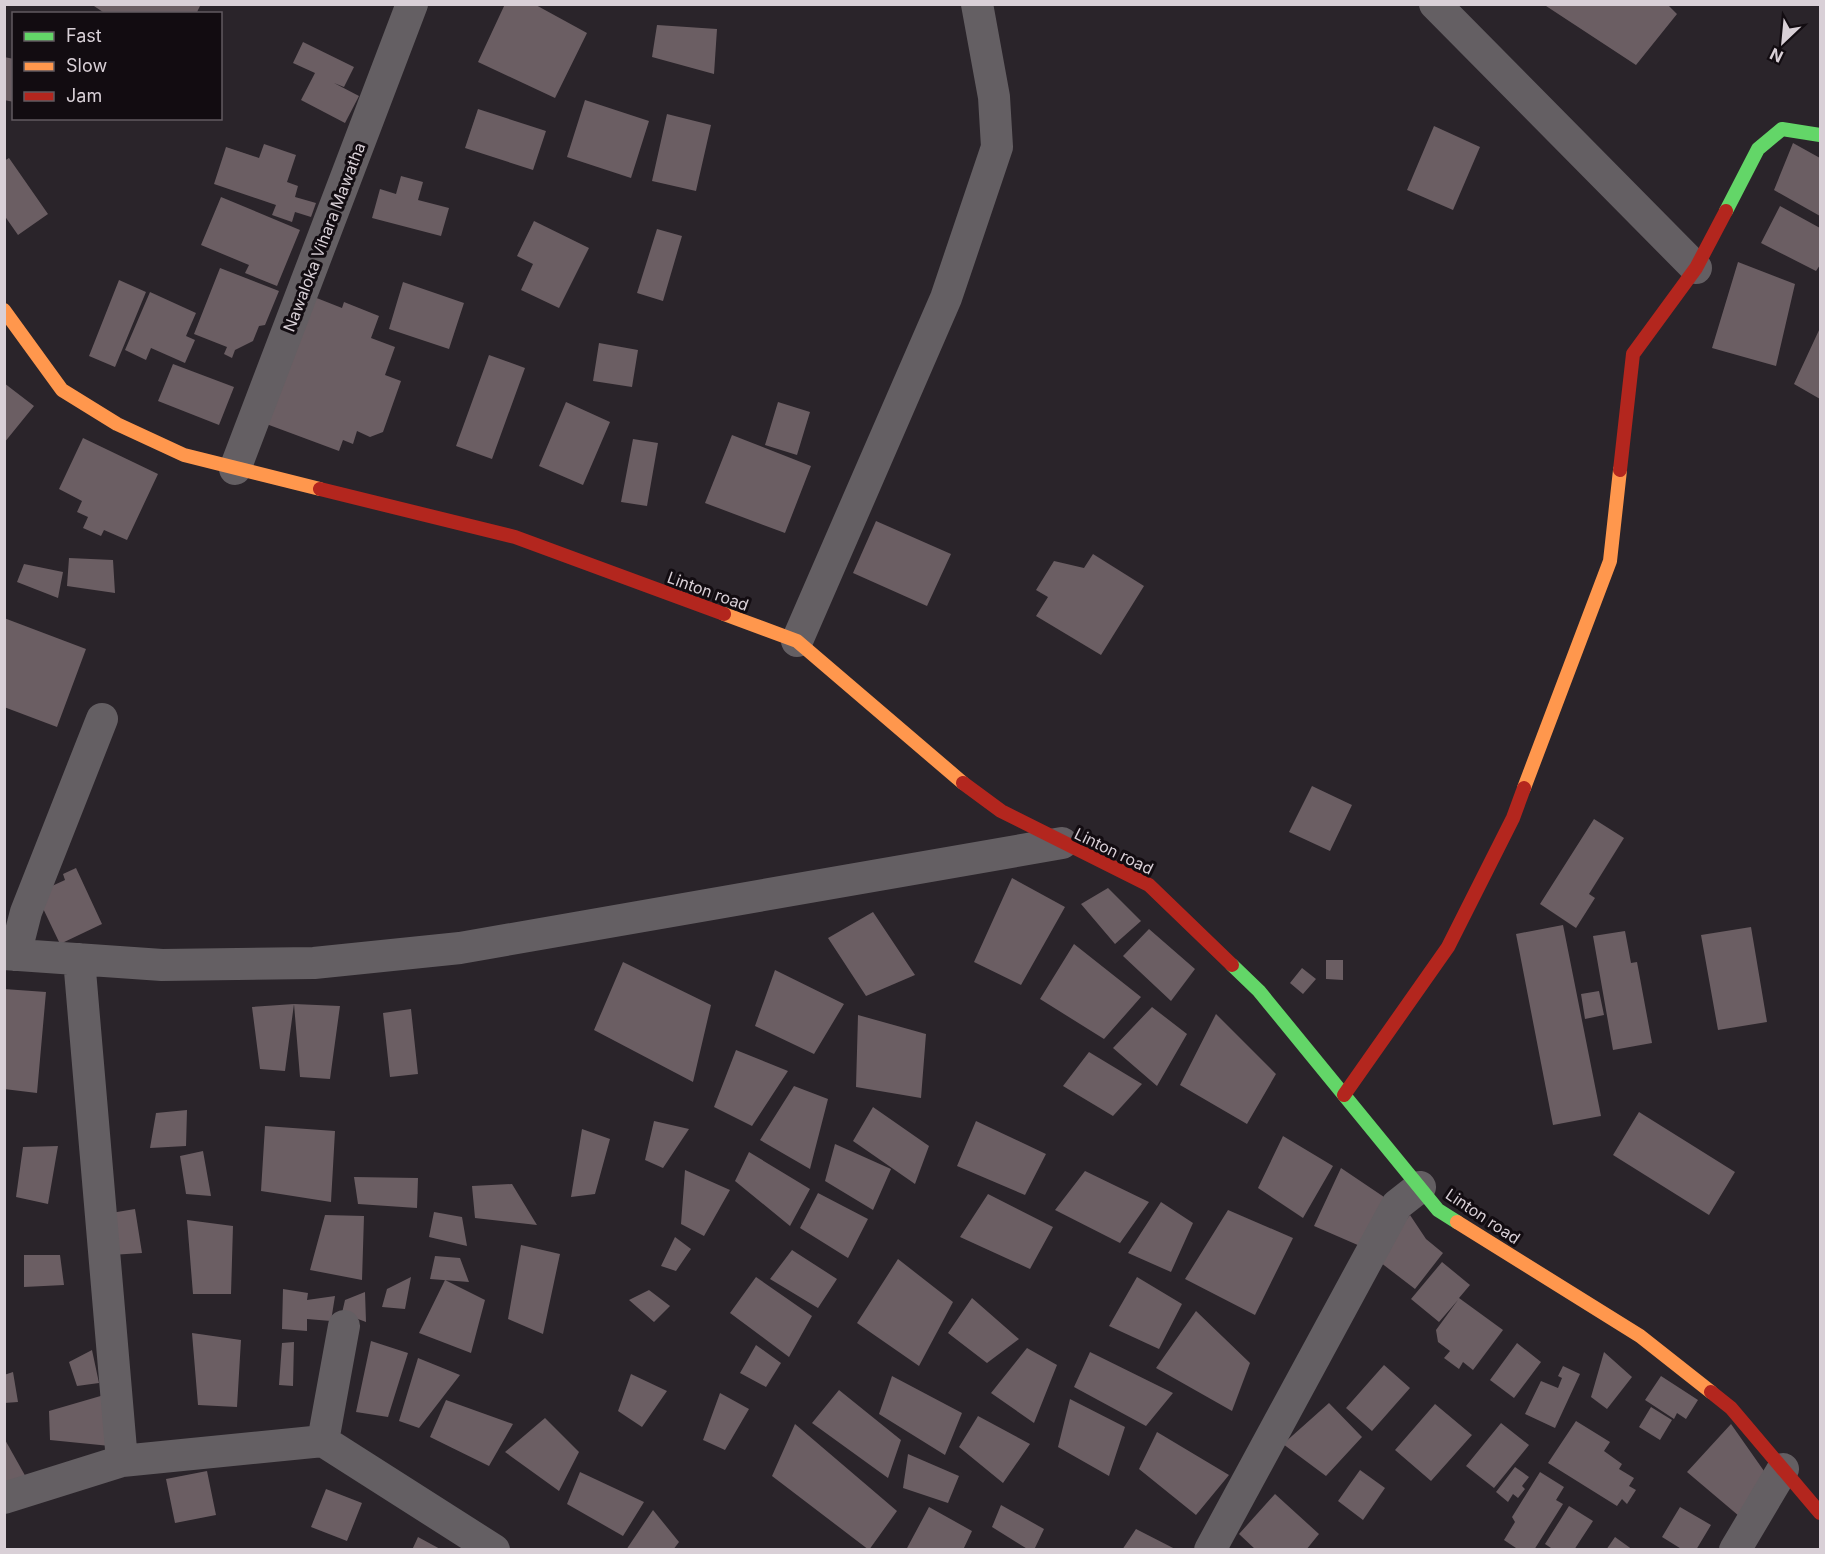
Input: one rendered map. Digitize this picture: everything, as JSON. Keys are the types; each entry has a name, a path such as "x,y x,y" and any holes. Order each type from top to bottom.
{"street":[{"name":"Nawaloka Vihara Mawatha","path":"235,469 412,4"},
{"path":"797,641 946,298 997,147 994,97 977,4"},
{"path":"1435,4 1696,268"},
{"path":"1344,1095 1448,947 1513,818 1610,561 1634,354 1696,268 1758,149 1782,129 1821,135"},
{"name":"Linton road","path":"4,310 62,390 117,424 184,455 515,537 797,641 950,773 1001,811 1149,885 1259,991 1438,1210 1640,1335 1731,1408 1821,1513"},
{"path":"102,719 10,954 162,964 314,963 460,948 1062,843"},
{"path":"79,959 123,1461"},
{"path":"1210,1550 1397,1205 1420,1187"},
{"path":"323,1441 344,1326"},
{"path":"4,1498 123,1461 323,1441 494,1550"},
{"path":"1735,1550 1783,1468"}],"building":[{"path":"91,4 201,4 197,12 103,12"},
{"path":"505,4 534,4 587,33 555,98 478,62"},
{"path":"1543,4 1667,4 1677,14 1636,65"},
{"path":"657,25 717,29 714,74 652,57"},
{"path":"303,42 354,67 344,87 334,83 359,96 345,123 301,100 315,73 293,63"},
{"path":"4,57 12,59 12,102 4,100"},
{"path":"585,100 649,121 631,178 567,157"},
{"path":"478,109 546,131 533,170 465,148"},
{"path":"667,114 711,125 696,191 652,181"},
{"path":"1434,126 1480,147 1453,210 1407,190"},
{"path":"1793,143 1820,158 1820,216 1774,190"},
{"path":"264,144 296,155 287,182 298,186 295,197 316,203 311,217 295,212 292,222 272,215 276,205 214,184 226,147 259,158"},
{"path":"9,158 48,214 18,235 4,215 4,161"},
{"path":"401,176 423,182 418,200 449,208 441,236 372,218 380,189 396,194"},
{"path":"221,197 300,230 277,286 245,273 249,265 201,245"},
{"path":"1780,206 1820,228 1820,265 1816,271 1761,243"},
{"path":"534,221 589,248 559,308 521,290 533,264 517,256"},
{"path":"657,229 682,236 663,301 637,293"},
{"path":"1738,262 1795,284 1776,366 1712,348"},
{"path":"220,268 279,291 265,325 259,326 253,341 235,350 232,358 224,354 227,347 194,334"},
{"path":"119,280 146,292 115,367 89,356"},
{"path":"403,282 464,303 449,349 389,329"},
{"path":"150,292 196,313 186,336 195,340 185,363 151,348 146,360 125,350"},
{"path":"309,295 342,308 344,302 379,316 371,338 395,347 385,375 401,381 383,432 370,437 357,431 353,444 343,440 339,451 261,422"},
{"path":"1820,328 1820,399 1794,384"},
{"path":"599,343 638,350 632,387 593,381"},
{"path":"489,355 525,368 492,459 456,446"},
{"path":"173,364 234,387 219,425 158,401"},
{"path":"4,383 34,406 4,443"},
{"path":"566,402 610,422 583,485 539,466"},
{"path":"778,402 810,412 797,455 765,445"},
{"path":"732,435 811,466 785,533 705,503"},
{"path":"83,438 158,474 127,540 104,530 101,536 83,528 88,517 77,512 82,501 59,489"},
{"path":"633,439 658,443 647,506 621,502"},
{"path":"876,521 951,554 927,606 853,573"},
{"path":"1093,554 1144,586 1101,655 1036,616 1048,597 1036,590 1054,561 1084,568"},
{"path":"69,558 113,560 115,593 67,586"},
{"path":"24,564 63,572 58,598 17,582"},
{"path":"4,618 86,649 57,727 4,707"},
{"path":"1312,786 1352,805 1330,851 1289,832"},
{"path":"1594,819 1624,838 1589,894 1595,898 1576,928 1540,904"},
{"path":"76,868 102,924 60,944 39,900 41,891 65,880 63,874"},
{"path":"1012,878 1065,907 1021,985 974,962"},
{"path":"1108,888 1141,921 1115,944 1081,904"},
{"path":"873,912 915,975 866,996 828,938"},
{"path":"1563,925 1601,1116 1553,1125 1516,934"},
{"path":"1751,927 1767,1022 1718,1030 1701,935"},
{"path":"1149,929 1195,969 1171,1001 1123,956"},
{"path":"1625,931 1631,963 1637,962 1652,1043 1613,1050 1593,936"},
{"path":"1074,944 1141,997 1104,1039 1040,999"},
{"path":"1326,960 1343,960 1343,980 1326,979"},
{"path":"623,962 711,1005 693,1082 594,1030"},
{"path":"1302,968 1316,979 1303,994 1290,983"},
{"path":"775,970 844,1004 814,1054 755,1026"},
{"path":"4,989 46,992 37,1093 4,1089"},
{"path":"1599,991 1604,1015 1585,1019 1581,994"},
{"path":"294,1004 340,1006 330,1079 300,1077"},
{"path":"294,1004 285,1071 260,1069 252,1007"},
{"path":"1152,1007 1187,1034 1157,1086 1113,1048"},
{"path":"411,1009 418,1074 390,1077 383,1013"},
{"path":"1216,1014 1276,1074 1247,1124 1180,1085"},
{"path":"858,1015 926,1034 921,1098 856,1087"},
{"path":"736,1050 788,1071 752,1126 714,1107"},
{"path":"1089,1052 1142,1084 1113,1116 1063,1086"},
{"path":"794,1086 828,1099 810,1169 760,1140"},
{"path":"873,1107 929,1146 915,1184 853,1141"},
{"path":"187,1110 186,1146 150,1148 156,1113"},
{"path":"1639,1112 1735,1172 1709,1215 1613,1155"},
{"path":"654,1121 689,1129 663,1168 645,1160"},
{"path":"976,1121 1046,1154 1025,1195 957,1166"},
{"path":"265,1126 335,1131 331,1202 261,1191"},
{"path":"582,1129 610,1139 595,1194 571,1197"},
{"path":"1283,1136 1333,1166 1303,1218 1258,1188"},
{"path":"835,1144 891,1169 873,1210 825,1181"},
{"path":"58,1146 48,1204 16,1197 23,1147"},
{"path":"203,1151 211,1196 186,1194 180,1156"},
{"path":"749,1152 810,1189 790,1226 735,1181"},
{"path":"1341,1168 1384,1197 1360,1246 1314,1226"},
{"path":"685,1170 730,1190 704,1236 681,1224"},
{"path":"1085,1171 1149,1202 1120,1243 1055,1210"},
{"path":"354,1177 418,1178 417,1208 358,1204"},
{"path":"512,1184 537,1225 475,1218 472,1186"},
{"path":"818,1193 868,1219 848,1258 800,1228"},
{"path":"988,1194 1053,1227 1030,1269 960,1237"},
{"path":"1161,1202 1193,1223 1171,1272 1128,1253"},
{"path":"135,1209 142,1253 111,1255 111,1213"},
{"path":"1228,1210 1293,1238 1255,1315 1185,1279"},
{"path":"434,1212 462,1217 467,1246 429,1237"},
{"path":"325,1215 364,1216 362,1280 310,1270"},
{"path":"1410,1215 1426,1239 1443,1253 1415,1289 1376,1259"},
{"path":"187,1220 233,1226 231,1294 193,1294"},
{"path":"675,1237 691,1249 676,1271 661,1266"},
{"path":"521,1245 560,1254 543,1334 508,1319"},
{"path":"792,1250 837,1279 818,1308 770,1279"},
{"path":"24,1255 60,1255 64,1285 24,1287"},
{"path":"435,1256 460,1258 469,1282 430,1279"},
{"path":"898,1259 953,1302 919,1366 857,1323"},
{"path":"1442,1262 1470,1285 1459,1298 1503,1330 1473,1370 1463,1362 1459,1369 1444,1358 1450,1351 1438,1342 1436,1330 1458,1300 1439,1322 1411,1299"},
{"path":"411,1277 405,1309 382,1307 387,1289"},
{"path":"756,1277 812,1316 789,1357 730,1313"},
{"path":"1137,1277 1182,1304 1159,1349 1109,1326"},
{"path":"445,1280 485,1300 471,1353 419,1333"},
{"path":"283,1289 308,1293 307,1300 335,1296 331,1321 307,1319 307,1331 282,1329"},
{"path":"649,1290 670,1306 654,1322 629,1300"},
{"path":"365,1292 366,1322 342,1313 345,1300"},
{"path":"972,1298 1019,1339 987,1363 948,1333"},
{"path":"1196,1311 1250,1363 1232,1411 1156,1368"},
{"path":"192,1333 241,1340 237,1407 198,1405"},
{"path":"371,1341 408,1353 388,1417 356,1412"},
{"path":"294,1342 293,1386 279,1385 282,1343"},
{"path":"1517,1343 1541,1362 1514,1398 1490,1380"},
{"path":"756,1345 781,1363 766,1387 740,1373"},
{"path":"1027,1348 1057,1365 1034,1423 991,1393"},
{"path":"92,1350 99,1383 77,1386 69,1362"},
{"path":"1090,1352 1173,1393 1146,1426 1074,1387"},
{"path":"1604,1352 1632,1377 1607,1409 1591,1397"},
{"path":"418,1358 460,1375 419,1428 399,1421"},
{"path":"1384,1365 1410,1388 1372,1431 1346,1408"},
{"path":"1563,1366 1580,1374 1555,1428 1525,1414 1541,1381 1558,1388 1562,1378 1558,1376"},
{"path":"13,1372 18,1402 4,1403 4,1375"},
{"path":"631,1374 667,1391 642,1427 618,1411"},
{"path":"892,1376 962,1413 945,1455 879,1414"},
{"path":"1661,1376 1698,1400 1686,1419 1677,1413 1674,1419 1645,1400"},
{"path":"839,1390 901,1440 888,1478 812,1423"},
{"path":"720,1393 749,1409 725,1450 703,1440"},
{"path":"104,1395 110,1446 50,1440 49,1411"},
{"path":"1070,1399 1125,1427 1109,1476 1058,1447"},
{"path":"446,1400 513,1424 489,1466 430,1437"},
{"path":"1329,1403 1362,1437 1326,1476 1283,1444"},
{"path":"1435,1404 1472,1435 1431,1481 1395,1450"},
{"path":"1651,1407 1672,1420 1660,1440 1639,1427"},
{"path":"978,1416 1030,1444 1003,1483 959,1447"},
{"path":"545,1418 579,1452 559,1491 505,1452"},
{"path":"1576,1421 1610,1442 1604,1451 1622,1464 1619,1469 1634,1478 1629,1486 1636,1490 1627,1504 1622,1499 1617,1506 1548,1463"},
{"path":"1501,1423 1529,1445 1494,1488 1466,1466"},
{"path":"795,1424 897,1511 869,1550 772,1476"},
{"path":"1731,1424 1764,1471 1739,1516 1687,1472"},
{"path":"1157,1432 1229,1475 1196,1515 1139,1469"},
{"path":"4,1438 27,1479 4,1482"},
{"path":"908,1454 959,1476 948,1503 903,1488"},
{"path":"1515,1467 1529,1477 1522,1486 1525,1489 1518,1498 1513,1494 1508,1502 1496,1492"},
{"path":"1360,1470 1385,1488 1363,1520 1338,1501"},
{"path":"207,1471 216,1515 175,1523 166,1479"},
{"path":"580,1472 644,1502 623,1536 567,1504"},
{"path":"1540,1472 1564,1487 1556,1500 1563,1504 1534,1550 1519,1550 1504,1540 1515,1522 1512,1517"},
{"path":"326,1489 362,1503 347,1541 311,1527"},
{"path":"1275,1494 1319,1534 1306,1550 1256,1550 1239,1534"},
{"path":"1001,1505 1044,1529 1034,1550 1029,1550 992,1527"},
{"path":"1569,1506 1593,1521 1574,1550 1554,1550 1545,1544"},
{"path":"929,1507 972,1531 963,1550 906,1550"},
{"path":"1680,1507 1711,1525 1696,1550 1683,1550 1662,1537"},
{"path":"653,1510 679,1542 673,1550 626,1550"},
{"path":"1136,1529 1177,1550 1122,1550"},
{"path":"418,1537 442,1550 412,1550"},
{"path":"1615,1537 1633,1550 1606,1550"}],"traffic: fast":[{"path":"1726,211 1758,149 1782,129 1820,135"},
{"path":"1232,965 1259,991 1438,1210 1457,1222"}],"traffic: slow":[{"path":"4,310 62,390 117,424 184,455 320,489"},
{"path":"1524,788 1610,561 1620,470"},
{"path":"724,614 797,641 963,783"},
{"path":"1457,1222 1640,1336 1711,1392"}],"traffic: jam":[{"path":"1620,470 1633,354 1696,268 1726,211"},
{"path":"320,489 515,537 724,614"},
{"path":"963,783 1001,811 1149,885 1232,965"},
{"path":"1344,1095 1448,947 1513,818 1524,788"},
{"path":"1711,1392 1731,1408 1820,1513"}]}
